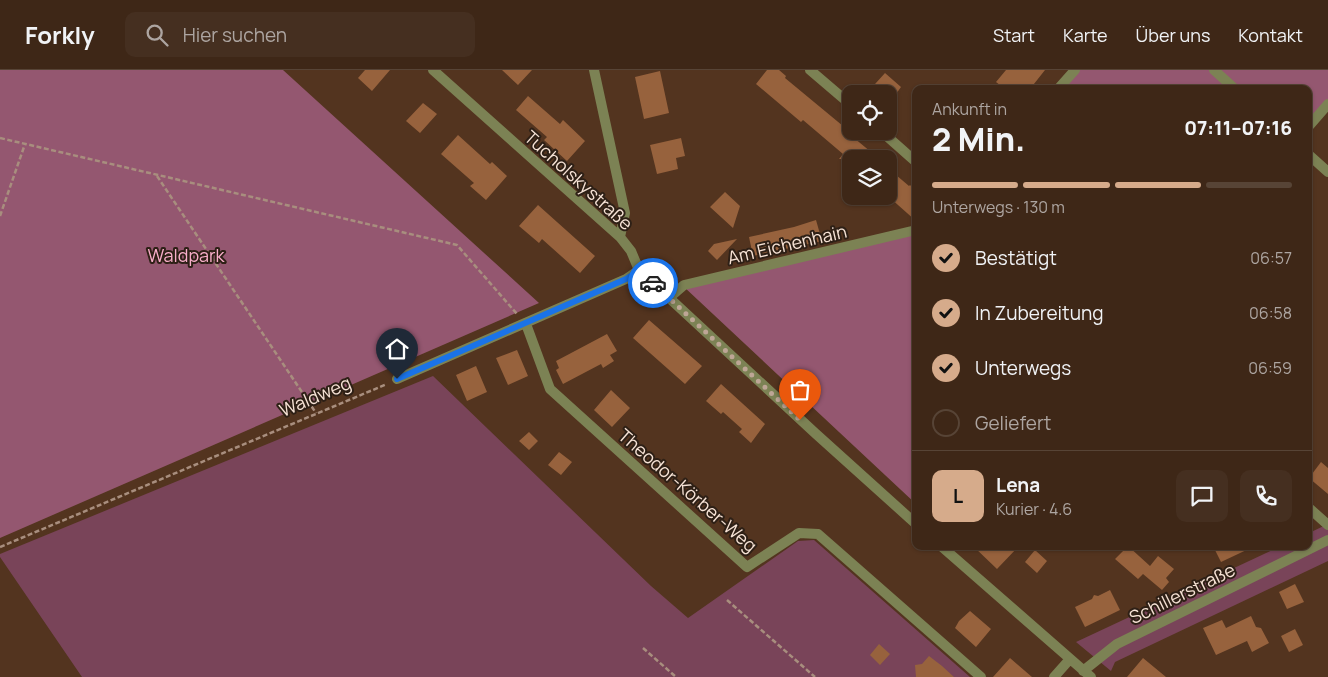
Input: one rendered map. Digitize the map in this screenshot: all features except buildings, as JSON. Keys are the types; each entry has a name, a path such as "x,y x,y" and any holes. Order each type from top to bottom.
{"street":[{"name":"Tucholskystraße","path":"433,70 620,236 631,251 640,270 808,427 912,520"},
{"path":"594,70 626,213 620,236"},
{"path":"810,70 842,98"},
{"path":"1062,85 1075,70"},
{"path":"1214,70 1231,85"},
{"path":"1312,123 1328,104"},
{"path":"891,140 912,158"},
{"path":"1312,158 1328,172"},
{"name":"Am Eichenhain","path":"669,298 684,285 912,231"},
{"path":"397,379 526,324 626,279 640,270"},
{"name":"Theodor-Körber-Weg","path":"526,324 550,389 747,567 799,533 818,534 981,677"},
{"path":"1312,511 1328,525"},
{"name":"Schillerstraße","path":"1312,548 1328,540"},
{"path":"947,550 1087,674"},
{"name":"Schillerstraße","path":"1087,674 1117,644 1308,550"},
{"path":"1054,677 1070,659"}],"path":[{"path":"0,138 457,245 526,324"},
{"path":"0,216 25,144"},
{"path":"156,174 316,413"},
{"name":"Waldweg","path":"0,547 397,379"},
{"path":"727,600 814,677"},
{"path":"643,648 676,677"}],"shaded area":[{"path":"433,376 651,586 688,618 798,541 814,540 970,677 82,677 0,557 0,554"},
{"path":"1328,524 1328,561 1115,662 1111,671 1076,642 1272,550 1312,550 1312,532"}],"green space":[{"name":"Waldpark","path":"0,70 283,70 539,303 0,538"},
{"path":"1079,70 1328,70 1328,102 1312,121 1312,85 1066,85"},
{"path":"912,231 912,500 683,286"}],"way so far":[{"path":"653,283 800,420"}],"route":[{"path":"397,379 526,324 626,279 640,270 653,283"}]}
